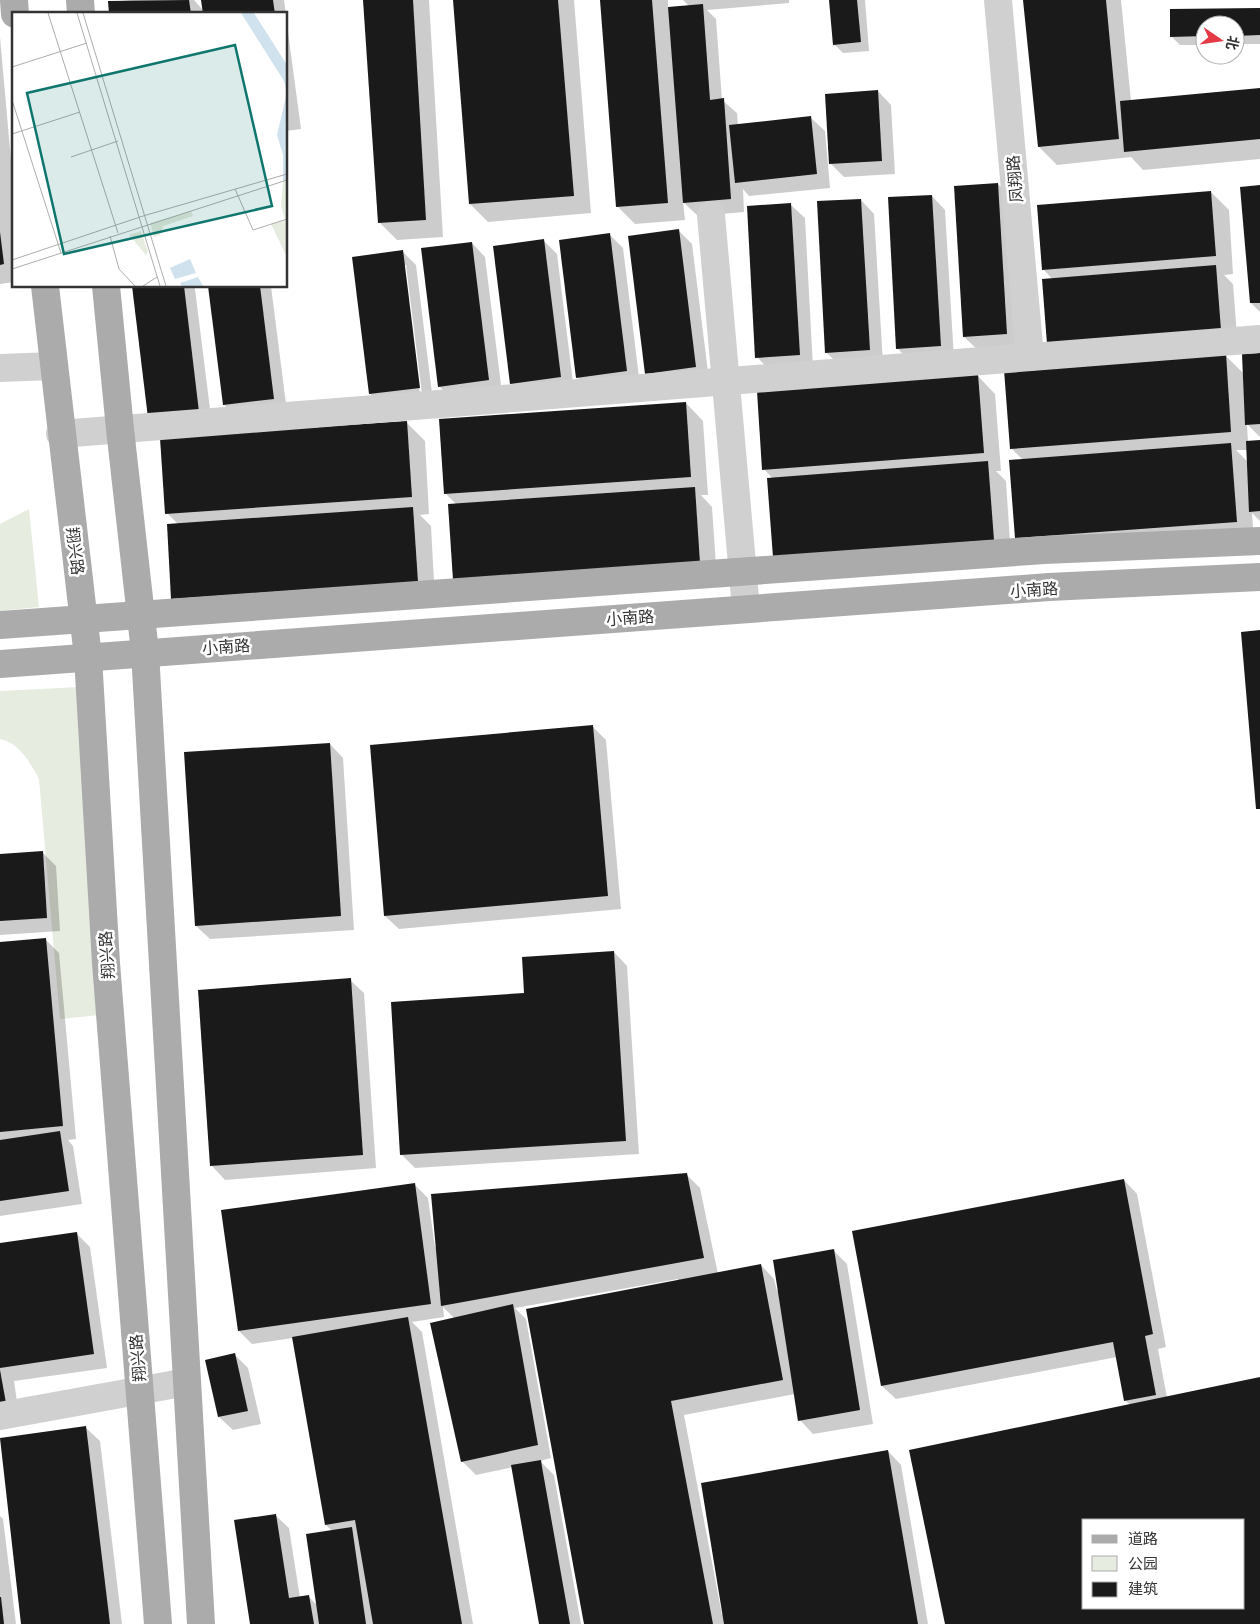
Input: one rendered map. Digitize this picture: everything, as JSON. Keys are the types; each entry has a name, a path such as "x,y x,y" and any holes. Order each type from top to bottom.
{"main road":[{"name":"翔兴路","path":"44,288 60,434 88,657 106,963 158,1624"},
{"path":"106,288 145,652 201,1624"},
{"path":"0,624 1044,550 1260,540"},
{"name":"小南路","path":"0,664 1059,587 1260,577"}],"street":[{"name":"凤翔路","path":"998,0 1030,357"},
{"path":"711,216 746,609"},
{"path":"60,434 1260,339"},
{"path":"0,368 53,366"},
{"path":"0,1416 187,1382"}],"green space":[{"path":"29,509 39,607 0,611 0,524"},
{"path":"80,687 99,1015 60,1019 39,779 24,754 7,741 0,739 0,691"}],"building":[{"path":"189,0 191,12 109,12 108,1"},
{"path":"201,0 273,0 275,12 203,12"},
{"path":"363,0 413,0 426,220 378,223"},
{"path":"453,0 558,0 574,196 469,204"},
{"path":"600,0 652,0 668,203 616,207"},
{"path":"829,0 857,0 861,42 833,45"},
{"path":"1023,0 1106,0 1119,139 1038,147"},
{"path":"703,4 710,100 724,98 731,199 683,203 668,7"},
{"path":"1260,8 1260,35 1245,36 1245,15 1195,15 1195,36 1170,37 1170,9"},
{"path":"1260,88 1260,139 1124,152 1120,101"},
{"path":"878,90 882,161 829,164 825,94"},
{"path":"811,116 817,174 735,183 729,125"},
{"path":"998,183 1007,334 963,337 954,186"},
{"path":"1260,185 1260,303 1250,303 1240,187"},
{"path":"1211,191 1216,256 1042,270 1037,205"},
{"path":"932,195 941,346 896,349 888,197"},
{"path":"861,199 870,350 825,353 817,201"},
{"path":"791,203 800,355 755,358 747,206"},
{"path":"679,229 696,367 645,374 628,236"},
{"path":"0,232 4,264 0,265"},
{"path":"610,233 627,371 576,378 559,240"},
{"path":"544,239 561,377 510,384 493,246"},
{"path":"472,242 489,380 438,387 421,248"},
{"path":"403,250 420,388 369,394 352,257"},
{"path":"1216,265 1221,330 1047,344 1042,279"},
{"path":"132,288 184,288 199,412 148,418"},
{"path":"208,288 260,288 274,399 223,405"},
{"path":"1226,353 1231,432 1010,449 1004,370"},
{"path":"1260,353 1260,424 1245,425 1242,354"},
{"path":"978,374 984,453 762,470 757,391"},
{"path":"686,402 691,477 444,494 439,419"},
{"path":"407,421 412,497 165,514 160,438"},
{"path":"1260,440 1260,511 1249,512 1246,441"},
{"path":"1231,443 1237,522 1015,538 1009,460"},
{"path":"988,461 994,540 773,557 767,478"},
{"path":"695,487 700,563 453,580 448,504"},
{"path":"413,507 418,582 171,599 167,524"},
{"path":"1260,630 1260,809 1256,809 1241,632"},
{"path":"593,725 608,896 384,916 370,745"},
{"path":"330,743 341,916 195,926 184,752"},
{"path":"43,851 47,918 0,921 0,854"},
{"path":"46,938 63,1126 0,1132 0,942"},
{"path":"614,951 626,1141 400,1155 391,1002 524,993 522,957"},
{"path":"351,978 363,1155 210,1166 198,990"},
{"path":"60,1131 69,1191 0,1201 0,1140"},
{"path":"687,1173 704,1258 441,1306 431,1194"},
{"path":"1124,1179 1153,1334 1145,1336 1156,1395 1124,1401 1113,1342 881,1386 852,1231"},
{"path":"415,1183 431,1304 238,1331 221,1210"},
{"path":"77,1232 94,1354 0,1368 0,1243"},
{"path":"834,1249 860,1410 798,1421 773,1260"},
{"path":"761,1264 783,1380 671,1401 713,1624 584,1624 526,1309"},
{"path":"513,1304 538,1445 461,1462 430,1323"},
{"path":"408,1317 462,1624 373,1624 355,1520 325,1525 292,1337"},
{"path":"235,1353 248,1411 218,1417 205,1360"},
{"path":"0,1370 6,1403 0,1404"},
{"path":"1260,1377 1260,1624 945,1624 909,1450"},
{"path":"86,1426 110,1624 21,1624 0,1438"},
{"path":"888,1450 918,1624 724,1624 701,1483"},
{"path":"541,1460 570,1624 539,1624 511,1465"},
{"path":"276,1514 289,1598 309,1595 314,1624 250,1624 234,1520"},
{"path":"352,1527 366,1624 319,1624 306,1534"},
{"path":"1,1597 4,1624 0,1624"}]}
